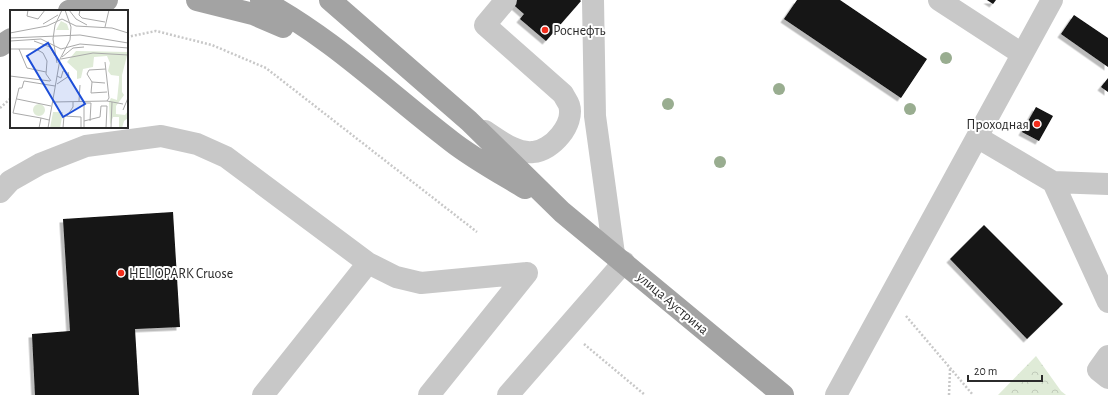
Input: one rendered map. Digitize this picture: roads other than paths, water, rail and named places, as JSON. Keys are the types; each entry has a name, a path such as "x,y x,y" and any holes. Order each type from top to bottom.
{"main road":[{"path":"72,10 107,0"},
{"path":"197,0 253,14 284,27 364,70"},
{"path":"261,0 276,8 329,44 364,70 452,142 562,212"},
{"path":"330,0 469,121 562,212"},
{"path":"353,0 415,75"},
{"path":"0,46 10,40"},
{"name":"улица Аустрина","path":"562,212 783,395"}],"lane":[{"path":"469,121 506,145 521,151 533,152 553,144 561,134 570,118 569,106 563,94 485,25 506,0"},
{"path":"508,395 566,329 619,258 595,116 593,0"},
{"path":"939,0 1022,54"},
{"path":"836,395 1052,0"},
{"path":"0,192 10,181 40,164 86,146 161,136 197,144 226,157 368,263 396,277 421,283 527,273 429,395"},
{"path":"977,136 1053,182 1108,184"},
{"path":"1053,182 1108,302"},
{"path":"263,395 368,263"},
{"path":"1108,356 1098,370 1108,378"}],"place":[{"name":"Роснефть","path":"545,30"},
{"name":"Проходная","path":"1037,124"},
{"name":"HELIOPARK Cruose","path":"121,273"}]}
